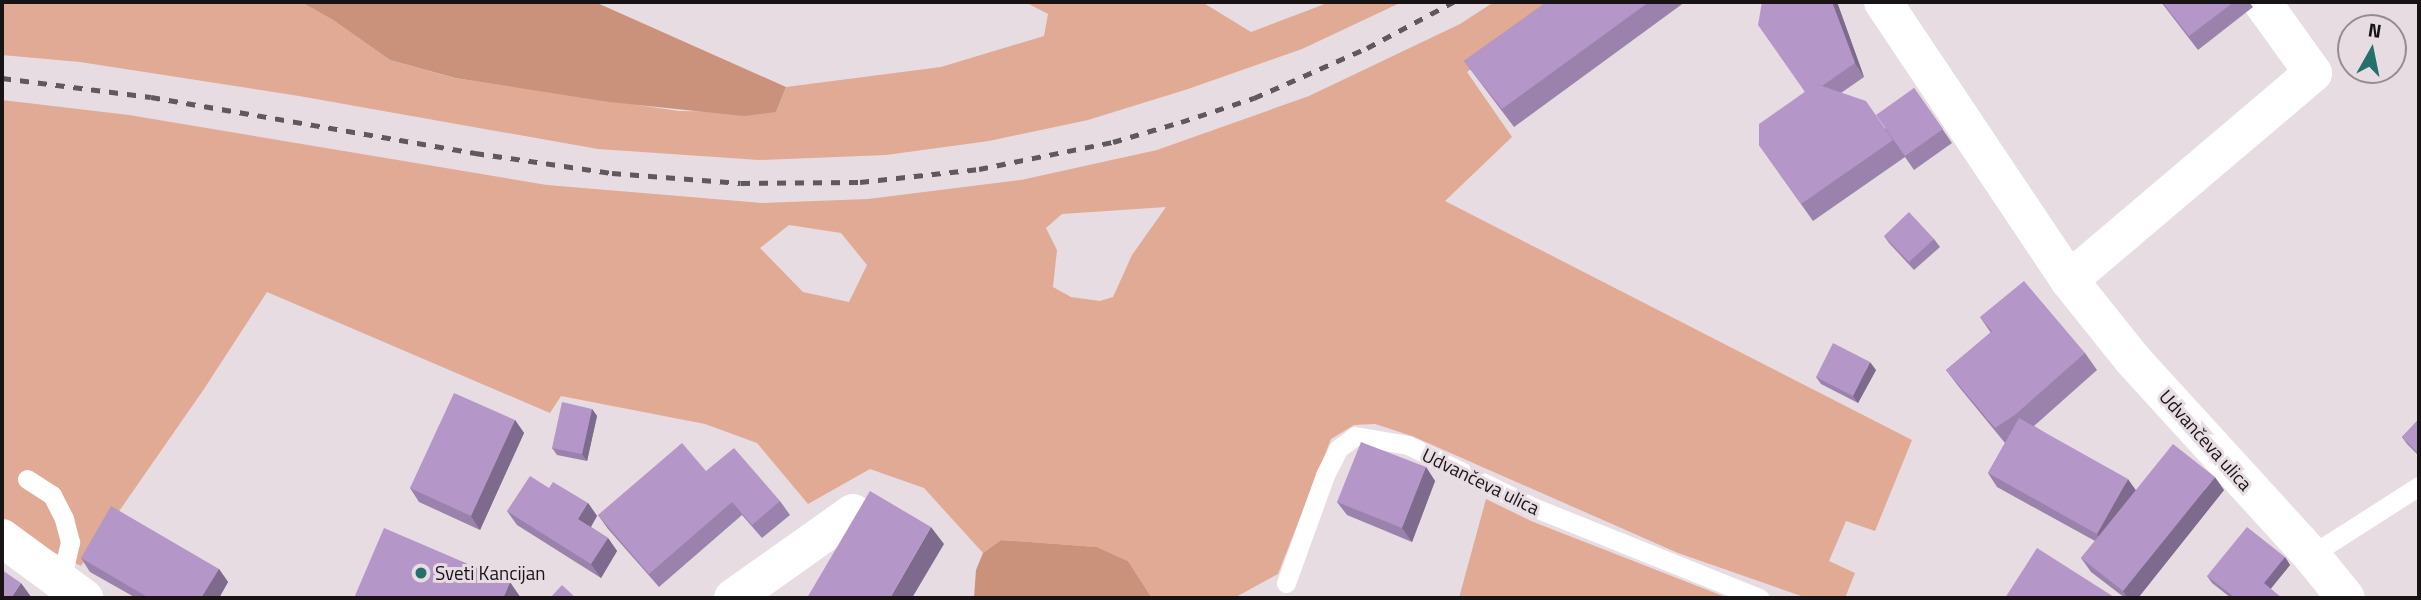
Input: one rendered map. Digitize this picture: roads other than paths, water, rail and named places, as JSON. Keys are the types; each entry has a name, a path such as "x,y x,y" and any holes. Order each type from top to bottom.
{"street":[{"name":"Udvančeva ulica","path":"1883,2 2069,280 2133,360 2311,555 2346,598"},
{"path":"2069,280 2313,73 2262,2"},
{"path":"733,598 853,513"},
{"path":"2,538 72,589"}],"lane":[{"name":"Udvančeva ulica","path":"1286,583 1325,475 1338,449 1355,436 1408,445 1533,507 1759,598"},
{"path":"27,479 52,495 64,519 69,542 72,589"},
{"path":"2311,555 2419,486"}],"railway":[{"path":"2,78 151,97 475,153 612,173 741,183 860,182 979,169 1113,142 1181,122 1254,98 1367,48 1453,2"}],"place":[{"name":"Sveti Kancijan","path":"421,573"}]}
